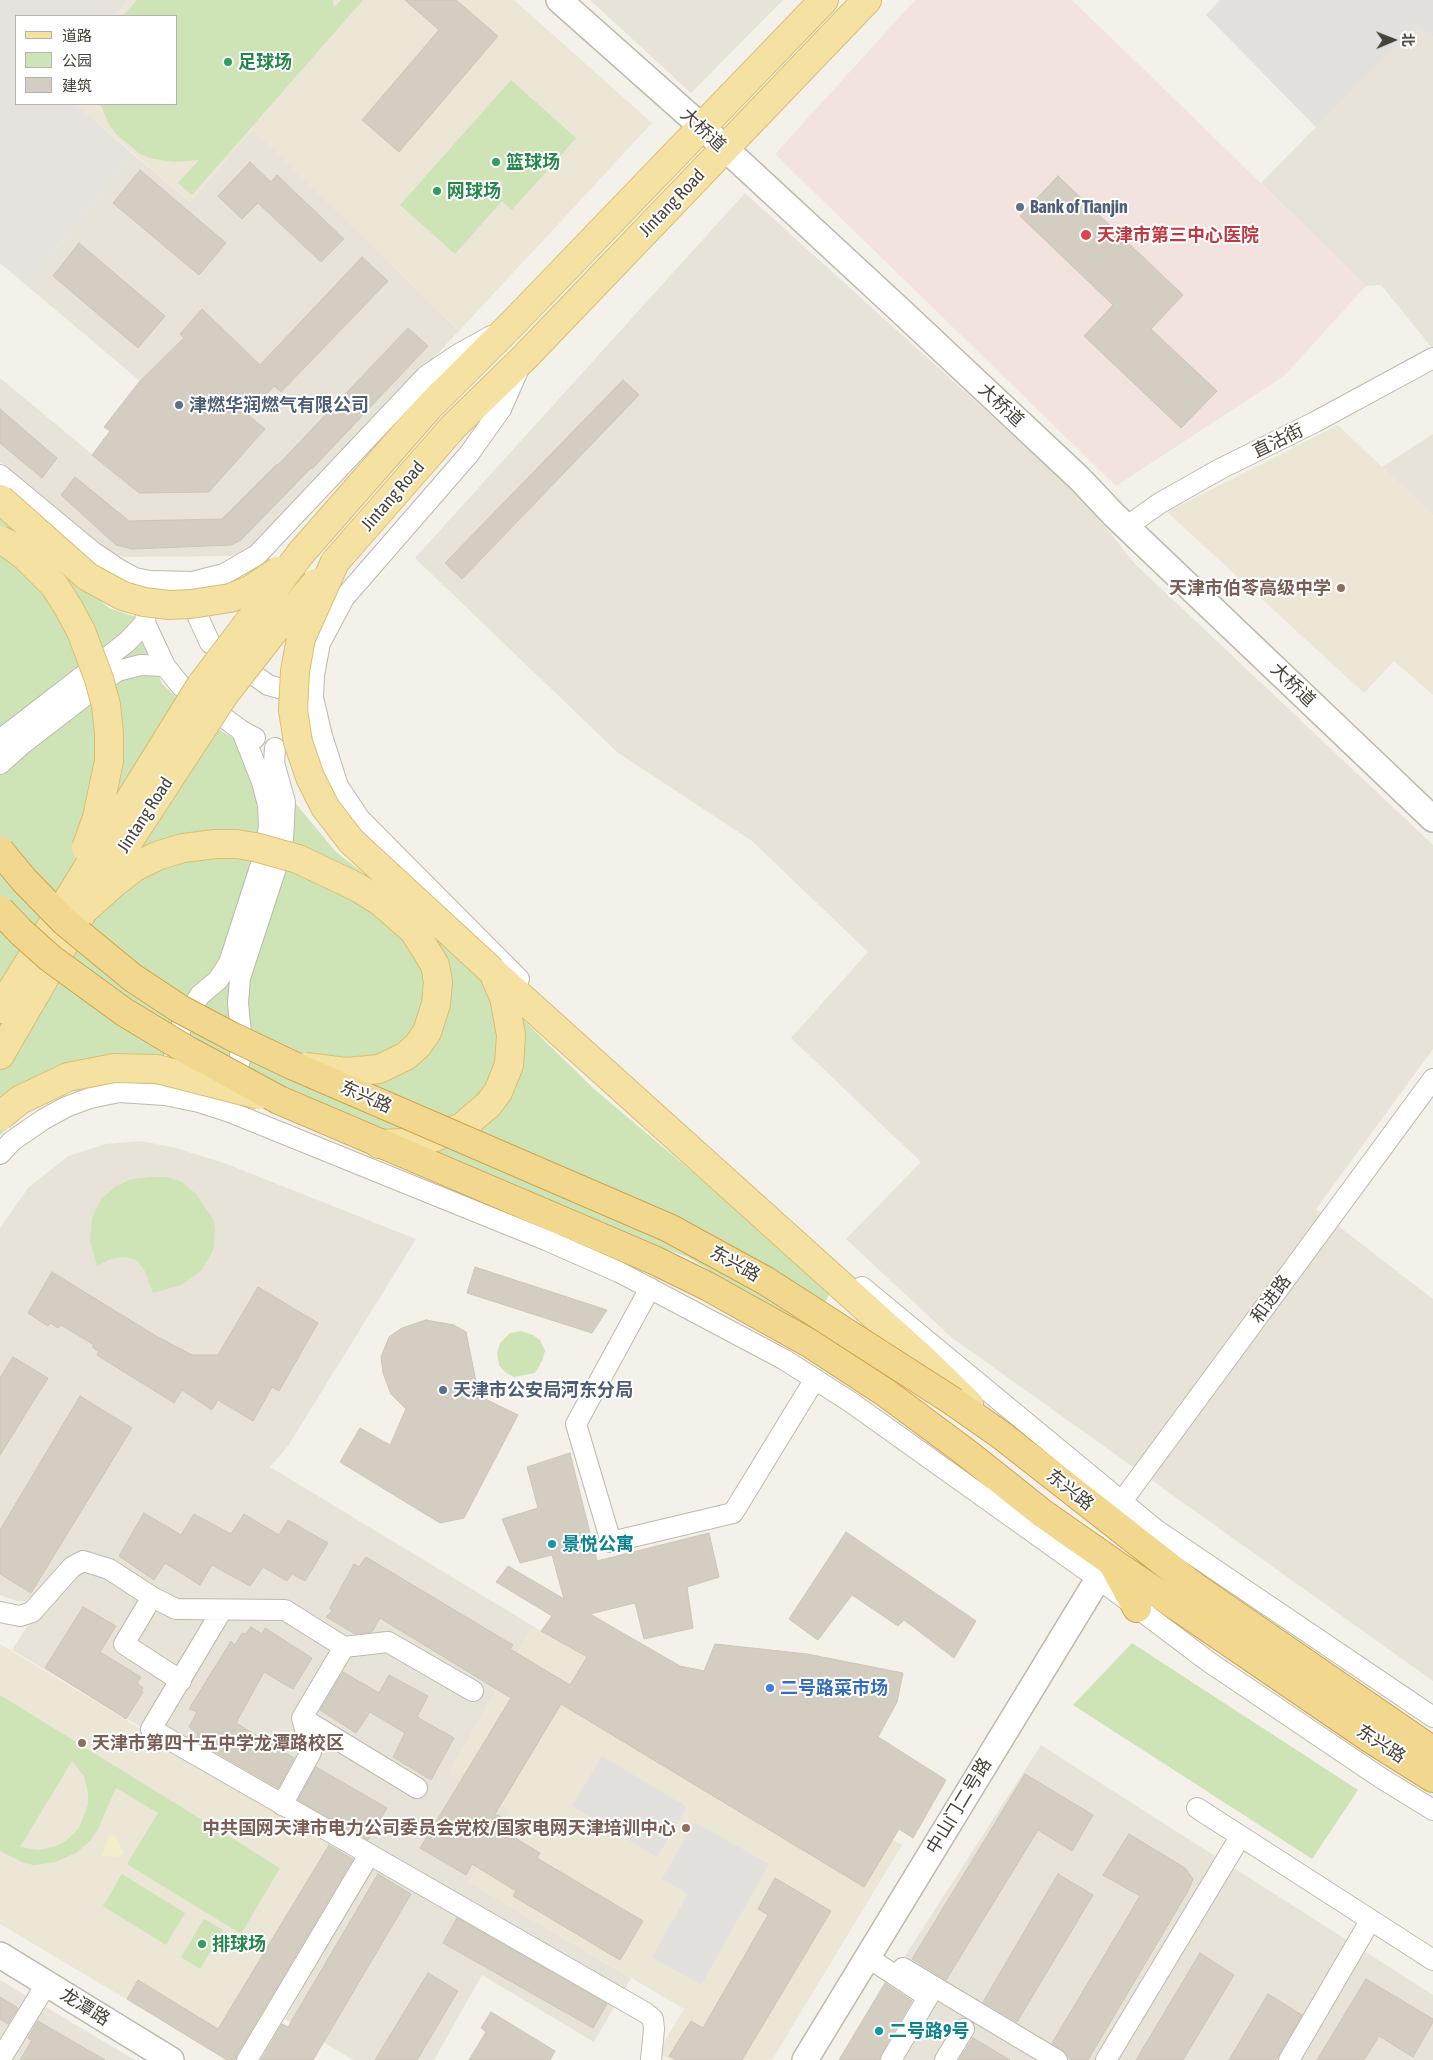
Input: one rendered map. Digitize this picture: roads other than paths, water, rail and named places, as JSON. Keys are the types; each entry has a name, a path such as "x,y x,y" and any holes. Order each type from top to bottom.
{"highway":[{"name":"东兴路","path":"0,851 24,880 66,922 133,978 180,1009 230,1036 294,1066 669,1228 766,1281 954,1402 1115,1511 1195,1587 1371,1739 1433,1778"},
{"name":"东兴路","path":"0,910 50,958 124,1012 180,1046 279,1100 379,1144 417,1150 654,1260 706,1286 811,1344 886,1393 968,1454 1112,1572 1282,1663 1433,1751"},
{"path":"1115,1511 1155,1529"},
{"path":"1112,1572 1137,1608"}],"main road":[{"name":"Jintang Road","path":"0,1055 76,904 200,685 301,553 430,406 514,322 824,0"},
{"name":"Jintang Road","path":"0,1009 224,695 273,632 453,428 524,358 867,0"},
{"path":"0,499 88,577 123,596 144,602 169,605 191,604 230,598 250,590 266,580 301,553"},
{"path":"0,540 10,545 40,570 54,585 68,607 92,655 106,705 109,761 105,786 76,904"},
{"path":"335,562 301,638 295,671 293,710 298,742 310,777 325,807 350,841 492,972 926,1362 1001,1435"},
{"path":"76,904 113,884 157,856 183,848 215,844 236,844 254,847 298,860 333,875 381,902 414,931 435,965 438,982 436,1004 427,1032 418,1045 406,1056 379,1069 346,1072 294,1066"},
{"path":"417,1150 462,1127 474,1118 498,1092 504,1079 511,1052 510,1029 504,997 492,972"},
{"path":"0,1116 20,1100 68,1078 90,1072 125,1067 174,1072 279,1100"}],"street":[{"name":"大桥道","path":"559,0 702,127 909,318 1080,479 1126,527 1433,819"},
{"path":"0,475 93,552 135,578 150,581 193,582 224,574 257,556 426,376 457,355 514,322"},
{"path":"524,358 501,409 469,454 344,598 329,622 320,643 314,676 313,698 322,736 338,786 360,819 535,996 1115,1511"},
{"name":"直沽街","path":"1126,527 1160,503 1220,469 1315,422 1433,358"},
{"path":"0,740 127,642 144,623 150,581"},
{"path":"193,582 198,616 210,642 268,685 313,698"},
{"path":"144,623 165,666 181,686 242,731 275,748 322,736"},
{"path":"0,764 21,745 117,671 141,665 165,666"},
{"path":"165,1095 182,1024 200,995 218,980 229,964 262,861 269,827 268,805 262,782 242,731"},
{"path":"230,1112 240,1059 241,1033 238,1003 240,978 276,868 283,839 285,802 274,763 275,748"},
{"name":"和进路","path":"1115,1511 1433,1079"},
{"path":"0,1154 12,1141 44,1119 66,1107 119,1092 165,1095 199,1102 230,1112 546,1240 650,1288 785,1360 921,1450 1112,1572"},
{"path":"650,1288 576,1424 611,1542 733,1513 815,1379"},
{"path":"1155,1529 1433,1717"},
{"path":"0,1612 20,1616 32,1612 72,1566 83,1561 109,1569 152,1597 176,1609 285,1610 344,1647 388,1642 473,1692"},
{"name":"中山门二号路","path":"805,2060 1112,1572"},
{"path":"152,1597 124,1644 181,1681"},
{"path":"1137,1608 1209,1662 1381,1778 1433,1810"},
{"path":"222,1610 151,1729 646,2013 653,2019 651,2060"},
{"path":"282,1805 311,1752 302,1718 344,1647"},
{"path":"302,1718 417,1788"},
{"path":"1196,1808 1433,1960"},
{"path":"1106,2060 1240,1836"},
{"path":"247,2060 369,1855"},
{"path":"1288,2060 1370,1921"},
{"name":"龙潭路","path":"0,1955 45,1987 157,2060"},
{"path":"870,1958 928,1997 891,2060"},
{"name":"中山门二号路","path":"814,2060 870,1958"},
{"name":"龙潭路","path":"0,1964 45,1987 171,2060"},
{"path":"903,1968 1057,2060"},
{"path":"0,2060 45,1987"},
{"path":"945,2060 964,2029"}],"place":[{"name":"足球场","path":"228,62"},
{"name":"篮球场","path":"496,162"},
{"name":"网球场","path":"437,191"},
{"name":"Bank of Tianjin","path":"1020,207"},
{"name":"天津市第三中心医院","path":"1086,235"},
{"name":"津燃华润燃气有限公司","path":"179,405"},
{"name":"天津市伯苓高级中学","path":"1341,588"},
{"name":"天津市公安局河东分局","path":"443,1390"},
{"name":"景悦公寓","path":"552,1544"},
{"name":"二号路菜市场","path":"770,1688"},
{"name":"天津市第四十五中学龙潭路校区","path":"82,1743"},
{"name":"中共国网天津市电力公司委员会党校/国家电网天津培训中心","path":"686,1828"},
{"name":"排球场","path":"202,1944"},
{"name":"二号路9号","path":"879,2031"}]}
